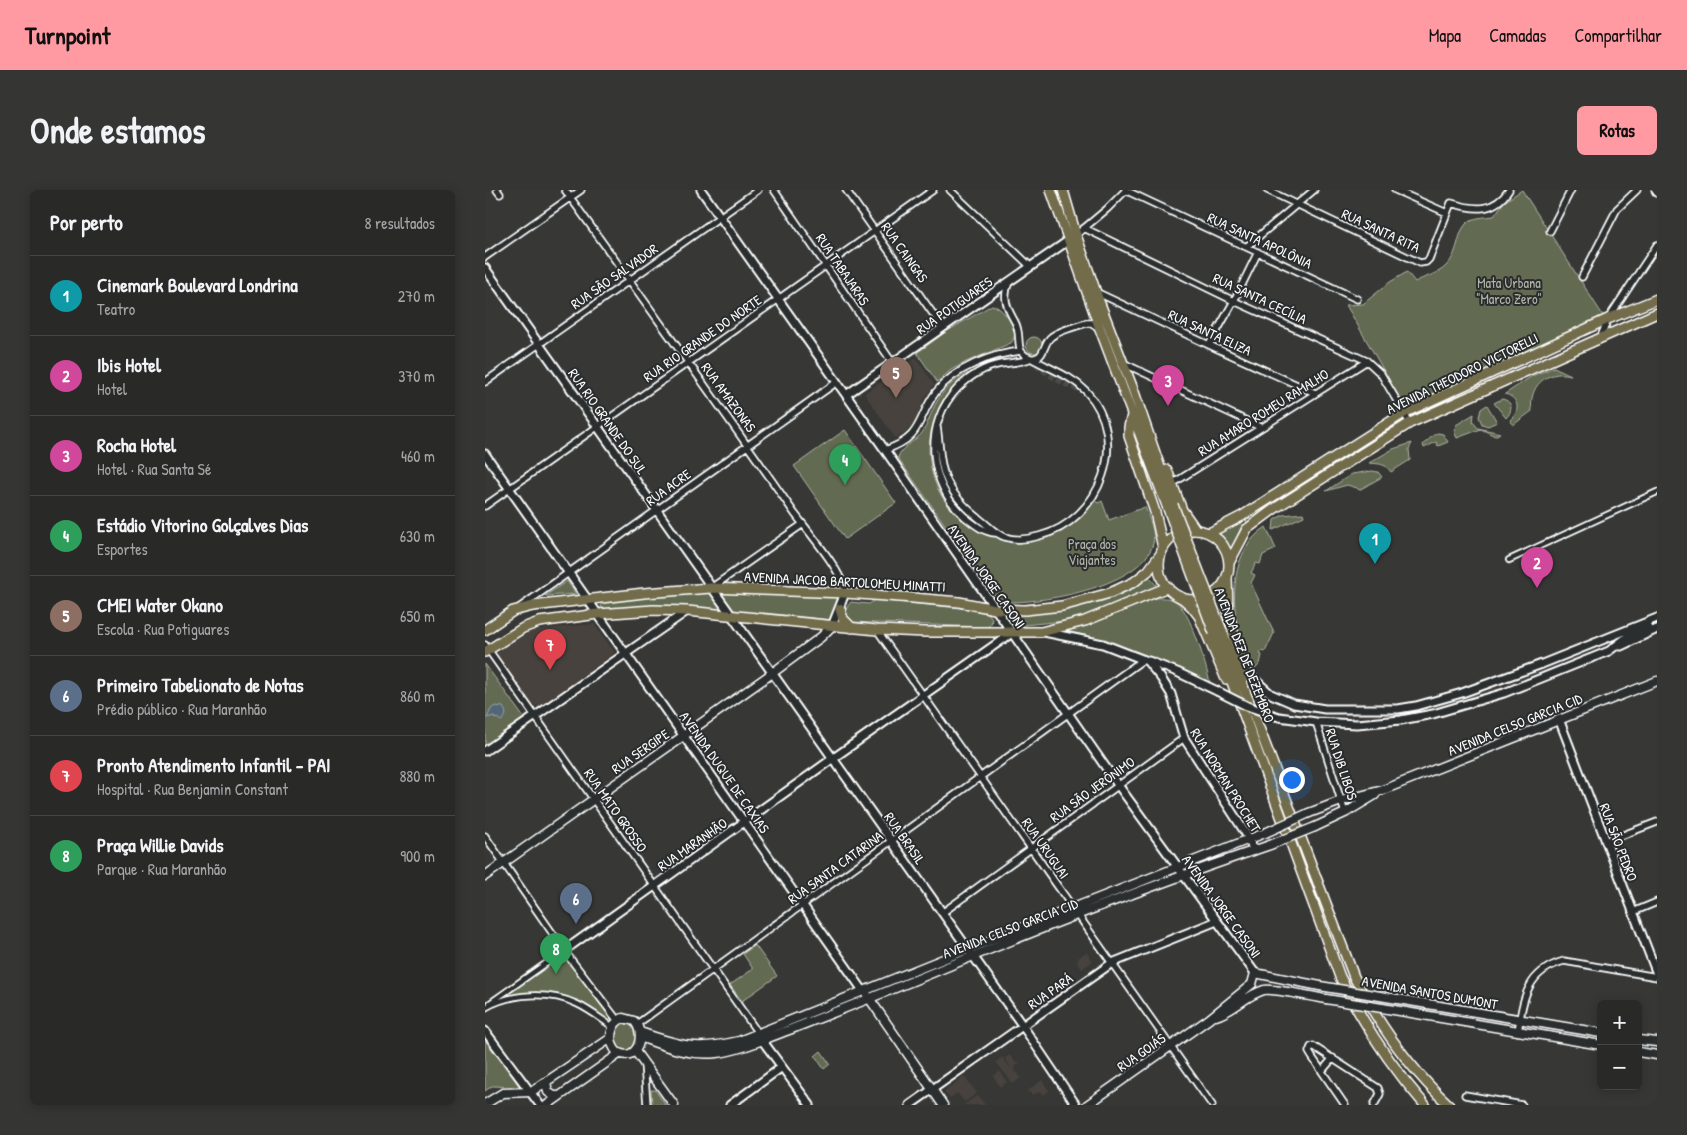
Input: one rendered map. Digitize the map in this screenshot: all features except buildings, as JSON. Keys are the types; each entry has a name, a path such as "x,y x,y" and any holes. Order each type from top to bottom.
{"main road":[{"name":"AVENIDA DEZ DE DEZEMBRO","path":"1051,190 1096,292 1123,363 1136,414"},
{"name":"AVENIDA DEZ DE DEZEMBRO","path":"1063,190 1073,237 1100,329 1136,414 1218,632 1245,694 1354,976 1373,1012 1393,1042 1422,1078 1449,1105"},
{"name":"AVENIDA THEODORO VICTORELLI","path":"1209,534 1242,516 1404,413 1608,319 1657,299"},
{"name":"AVENIDA THEODORO VICTORELLI","path":"1229,563 1247,529 1267,513 1410,423 1657,313"},
{"path":"1196,530 1182,510 1152,430 1136,414 1129,427 1129,436 1155,512 1162,552 1160,572 1168,588 1181,597 1199,616 1217,662 1239,702"},
{"path":"1162,552 1168,542 1181,532 1196,530 1209,534 1221,542 1229,563 1227,576 1228,611 1233,638 1243,669 1245,694"},
{"name":"AVENIDA JACOB BARTOLOMEU MINATTI","path":"513,611 533,606 644,593 711,588 845,593 959,602 995,609 1025,610 1062,606 1110,593 1134,582 1148,571 1162,552"},
{"path":"1181,597 1197,599 1212,594 1227,576"},
{"path":"486,649 523,628 539,622 598,614 653,610 687,611 877,630 1041,632 1085,621 1168,588"},
{"path":"840,608 843,619 852,628"},
{"path":"485,630 513,611"},
{"name":"RUA SERGIPE","path":"485,876 771,674 821,637 832,626"},
{"name":"AVENIDA DEZ DE DEZEMBRO","path":"1218,632 1239,702 1340,977 1374,1040 1425,1105"},
{"name":"AVENIDA CELSO GARCIA CID","path":"927,970 973,956 1078,915 1122,889 1250,840 1309,813 1341,801 1383,790 1657,681"},
{"name":"AVENIDA CELSO GARCIA CID","path":"760,1037 870,999 897,983 967,949 1028,925 1073,908 1123,898 1318,826 1345,813 1383,790"},
{"path":"1318,810 1323,813 1324,819 1318,826"},
{"path":"1122,889 1123,898"},
{"path":"1028,925 1031,934"},
{"name":"AVENIDA SANTOS DUMONT","path":"1255,974 1597,1032"},
{"name":"RUA GOIÁS","path":"1087,1105 1209,1019 1252,984 1255,974"},
{"name":"AVENIDA CELSO GARCIA CID","path":"639,1031 673,1050 699,1054 732,1050 865,992 897,983"},
{"name":"AVENIDA SANTOS DUMONT","path":"1265,990 1597,1044"},
{"name":"RUA GOIÁS","path":"1209,1019 1226,1013 1249,997 1265,990"},
{"name":"AVENIDA DUQUE DE CAXIAS","path":"865,992 943,1105"},
{"path":"627,1018 639,1031 639,1045 635,1051 626,1055 619,1054 613,1048 611,1038 615,1024 627,1018"},
{"path":"485,1104 503,1094 531,1092 611,1038"},
{"path":"1642,1040 1657,1042"},
{"path":"635,1051 674,1105"},
{"path":"1642,1053 1657,1055"},
{"path":"547,1105 619,1054"},
{"path":"546,1082 548,1092 551,1095 559,1096"}],"street":[{"name":"RUA AMAZONAS","path":"565,190 838,574 845,588 845,593"},
{"path":"485,257 581,190"},
{"name":"AVENIDA JORGE CASONI","path":"701,190 1118,785 1255,974"},
{"name":"RUA SÃO SALVADOR","path":"485,382 758,190"},
{"name":"RUA TABAJARAS","path":"774,190 892,362"},
{"name":"RUA CAINGAS","path":"846,190 943,328"},
{"name":"RUA RIO GRANDE DO NORTE","path":"485,506 933,190"},
{"path":"950,190 1031,266"},
{"path":"1073,237 1107,209 1125,190"},
{"name":"RUA SANTA APOLÔNIA","path":"1125,190 1357,299"},
{"name":"RUA SANTA RITA","path":"1267,190 1420,263 1426,262 1429,259 1451,203 1480,209 1497,202 1509,190"},
{"path":"1246,247 1314,190"},
{"path":"1397,190 1447,213"},
{"path":"1550,231 1571,190"},
{"path":"1582,277 1617,209 1637,190"},
{"name":"RUA SANTA CECÍLIA","path":"1084,228 1234,301 1367,361 1381,374 1410,423"},
{"name":"RUA POTIGUARES","path":"846,395 1073,237"},
{"path":"1599,340 1608,319 1657,244"},
{"path":"1209,346 1258,252"},
{"name":"RUA RIO GRANDE DO SUL","path":"485,268 711,588"},
{"path":"1009,282 1005,293 1005,302 1019,332 1021,350 1025,355 1031,358 1069,378 1086,392 1101,412 1105,424 1107,462 1098,489 1091,501 1078,515 1061,528 1048,534 1022,539 1009,539 995,533 967,508 950,486 942,467 937,428 939,416 956,389 979,372 993,366 1022,362 1031,358 1042,354 1051,337 1087,323 1092,323 1100,329"},
{"name":"RUA SANTA ELIZA","path":"1096,292 1209,346 1315,393"},
{"path":"885,450 913,435 931,401 949,378 967,367 1002,354 1021,350"},
{"name":"RUA AMARO ROMEU RAMALHO","path":"1172,484 1367,361"},
{"path":"1123,363 1260,427"},
{"name":"RUA ACRE","path":"513,611 837,382"},
{"name":"AVENIDA DUQUE DE CAXIAS","path":"485,454 865,992"},
{"path":"1509,560 1657,492"},
{"path":"711,588 803,524"},
{"name":"RUA BRASIL","path":"711,588 1022,1025 1076,1105"},
{"path":"832,626 845,593"},
{"path":"485,751 687,611"},
{"path":"1243,669 1271,694 1285,702 1330,710 1398,709 1462,693 1657,618"},
{"path":"1609,651 1630,634 1657,623"},
{"path":"1041,632 1103,644 1177,672 1247,706 1279,717 1316,722 1357,724 1401,720 1433,714 1504,693 1609,651 1657,629"},
{"name":"RUA URUGUAI","path":"877,630 1212,1105"},
{"name":"RUA MARANHÃO","path":"485,1007 1012,633"},
{"name":"RUA MATO GROSSO","path":"486,649 810,1105"},
{"name":"RUA SANTA CATARINA","path":"639,1031 713,969 1146,660"},
{"name":"RUA NORMAN PROCHET","path":"1146,660 1171,694 1183,738 1250,840 1253,851"},
{"name":"RUA SÃO PEDRO","path":"1559,719 1657,975"},
{"name":"RUA DIB LIBOS","path":"1316,722 1345,813"},
{"name":"RUA SÃO JERÔNIMO","path":"942,912 1183,738"},
{"path":"1605,842 1657,822"},
{"path":"485,836 615,1024"},
{"path":"1633,912 1657,902"},
{"name":"RUA PARÁ","path":"909,1105 1112,963 1217,921"},
{"path":"1518,1032 1526,994 1534,978 1553,964 1564,961 1657,975"},
{"path":"485,1007 504,999 518,997 554,998 575,1003 615,1024"},
{"path":"485,1031 540,1105"},
{"path":"1345,1105 1309,1052 1311,1047 1313,1046 1333,1058 1369,1081 1380,1091 1374,1105"},
{"path":"1322,1071 1333,1058"},
{"path":"644,1063 647,1105"},
{"path":"730,1105 782,1067"},
{"path":"1465,1095 1522,1105"}],"shaded area":[{"path":"916,358 934,384 924,399 915,423 904,434 895,438 865,394"},
{"path":"594,624 614,651 613,654 539,707 532,705 497,655 498,650 533,630"},
{"path":"1086,952 1093,961 1082,969 1076,961"},
{"path":"1010,1055 1016,1063 1018,1061 1020,1063 1014,1067 1016,1070 1014,1072 1017,1072 1021,1078 1013,1084 996,1062 1002,1057 1012,1070 1005,1058"},
{"path":"1000,1071 1007,1082 1000,1087 993,1076"},
{"path":"964,1076 977,1093 965,1102 957,1093 950,1099 944,1092"},
{"path":"1042,1080 1049,1091 1043,1095 1040,1092 1032,1095 1030,1092 1028,1093 1027,1091"},
{"path":"978,1095 985,1105 964,1105"}],"green space":[{"name":"Mata Urbana \"Marco Zero\"","path":"1522,190 1604,317 1406,409 1346,305 1363,304 1390,282 1407,272 1415,282 1442,269 1451,260 1462,229 1466,224 1473,219 1494,216 1504,202"},
{"path":"992,305 1006,315 1014,328 1015,333 1011,343 966,362 951,370 937,382 917,353 944,333"},
{"path":"1031,337 1037,337 1042,342 1040,351 1031,353 1026,348 1026,342"},
{"path":"1554,367 1571,375 1554,375 1547,377 1541,382 1533,394 1532,411 1513,425 1510,420 1516,413 1517,405 1513,398 1505,394 1532,376"},
{"name":"Praça dos Viajantes","path":"968,373 969,375 949,393 937,414 930,437 930,461 936,484 948,505 966,522 989,534 1015,540 1027,539 1071,523 1094,500 1098,503 1102,501 1109,520 1145,507 1152,526 1154,540 1145,559 1131,571 1112,581 1068,595 1046,599 1004,602 994,594 898,458 899,454 922,433 935,405 945,391"},
{"path":"1502,399 1506,400 1511,407 1506,418 1494,403"},
{"path":"1487,405 1497,422 1488,426 1482,424 1479,417 1481,409"},
{"path":"1474,414 1473,422 1478,428 1500,433 1495,436 1481,429 1457,438 1454,431 1456,425"},
{"path":"1401,420 1403,421 1401,424 1284,496 1284,494"},
{"path":"845,430 896,503 845,539 794,466"},
{"path":"1438,433 1443,434 1448,442 1438,446 1436,442 1424,448 1423,444"},
{"path":"1412,443 1409,449 1410,460 1391,472 1384,465 1369,463 1393,449"},
{"path":"1378,472 1382,477 1359,490 1347,485 1326,491 1352,474"},
{"path":"1276,499 1278,501 1247,523 1245,518"},
{"path":"1303,513 1304,516 1273,530 1274,520 1283,515"},
{"path":"1242,522 1242,525 1231,551 1227,542 1219,533"},
{"path":"1266,527 1276,549 1263,555 1260,564 1256,563 1251,573 1255,575 1251,583 1274,633 1265,652 1262,651 1260,654 1262,655 1260,664 1255,669 1250,669 1243,654 1236,622 1236,577 1245,549 1254,537"},
{"path":"1149,577 1157,586 1119,603 1072,620 1015,626 1007,614 1054,612 1103,601"},
{"path":"567,581 576,594 545,596"},
{"path":"719,591 841,596 830,621 735,613"},
{"path":"707,592 712,595 720,606 719,610 602,610 601,607 602,603 606,601"},
{"path":"1155,598 1173,600 1181,606 1197,638 1210,683 1093,637 1065,631"},
{"path":"875,600 981,610 988,613 992,618 991,624 987,627 849,622 846,612 851,602 869,604"},
{"path":"485,664 524,718 485,746"},
{"path":"755,945 777,976 742,1001 730,985 753,969 743,954"},
{"path":"563,954 611,1019 610,1021 580,1003 556,995 526,994 496,1000"},
{"path":"623,1021 635,1025 637,1035 631,1049 624,1051 618,1049 614,1037 615,1031"},
{"path":"485,1037 520,1087 492,1086 485,1091"},
{"path":"821,1051 830,1064 824,1069 815,1056"},
{"path":"651,1090 655,1090 666,1105 652,1105"}],"water":[{"path":"495,706 503,707 505,711 506,714 501,721 497,718 495,719 494,716 487,718 491,709"}],"tunnel":[{"path":"1031,358 1056,379 1086,392"}],"place":[{"name":"CMEI Water Okano","path":"896,398"},
{"name":"Rocha Hotel","path":"1168,406"},
{"name":"Estádio Vitorino Golçalves Dias","path":"845,485"},
{"name":"Cinemark Boulevard Londrina","path":"1375,564"},
{"name":"Ibis Hotel","path":"1537,588"},
{"name":"Pronto Atendimento Infantil - PAI","path":"550,670"},
{"name":"Primeiro Tabelionato de Notas","path":"576,924"},
{"name":"Praça Willie Davids","path":"556,974"}]}
